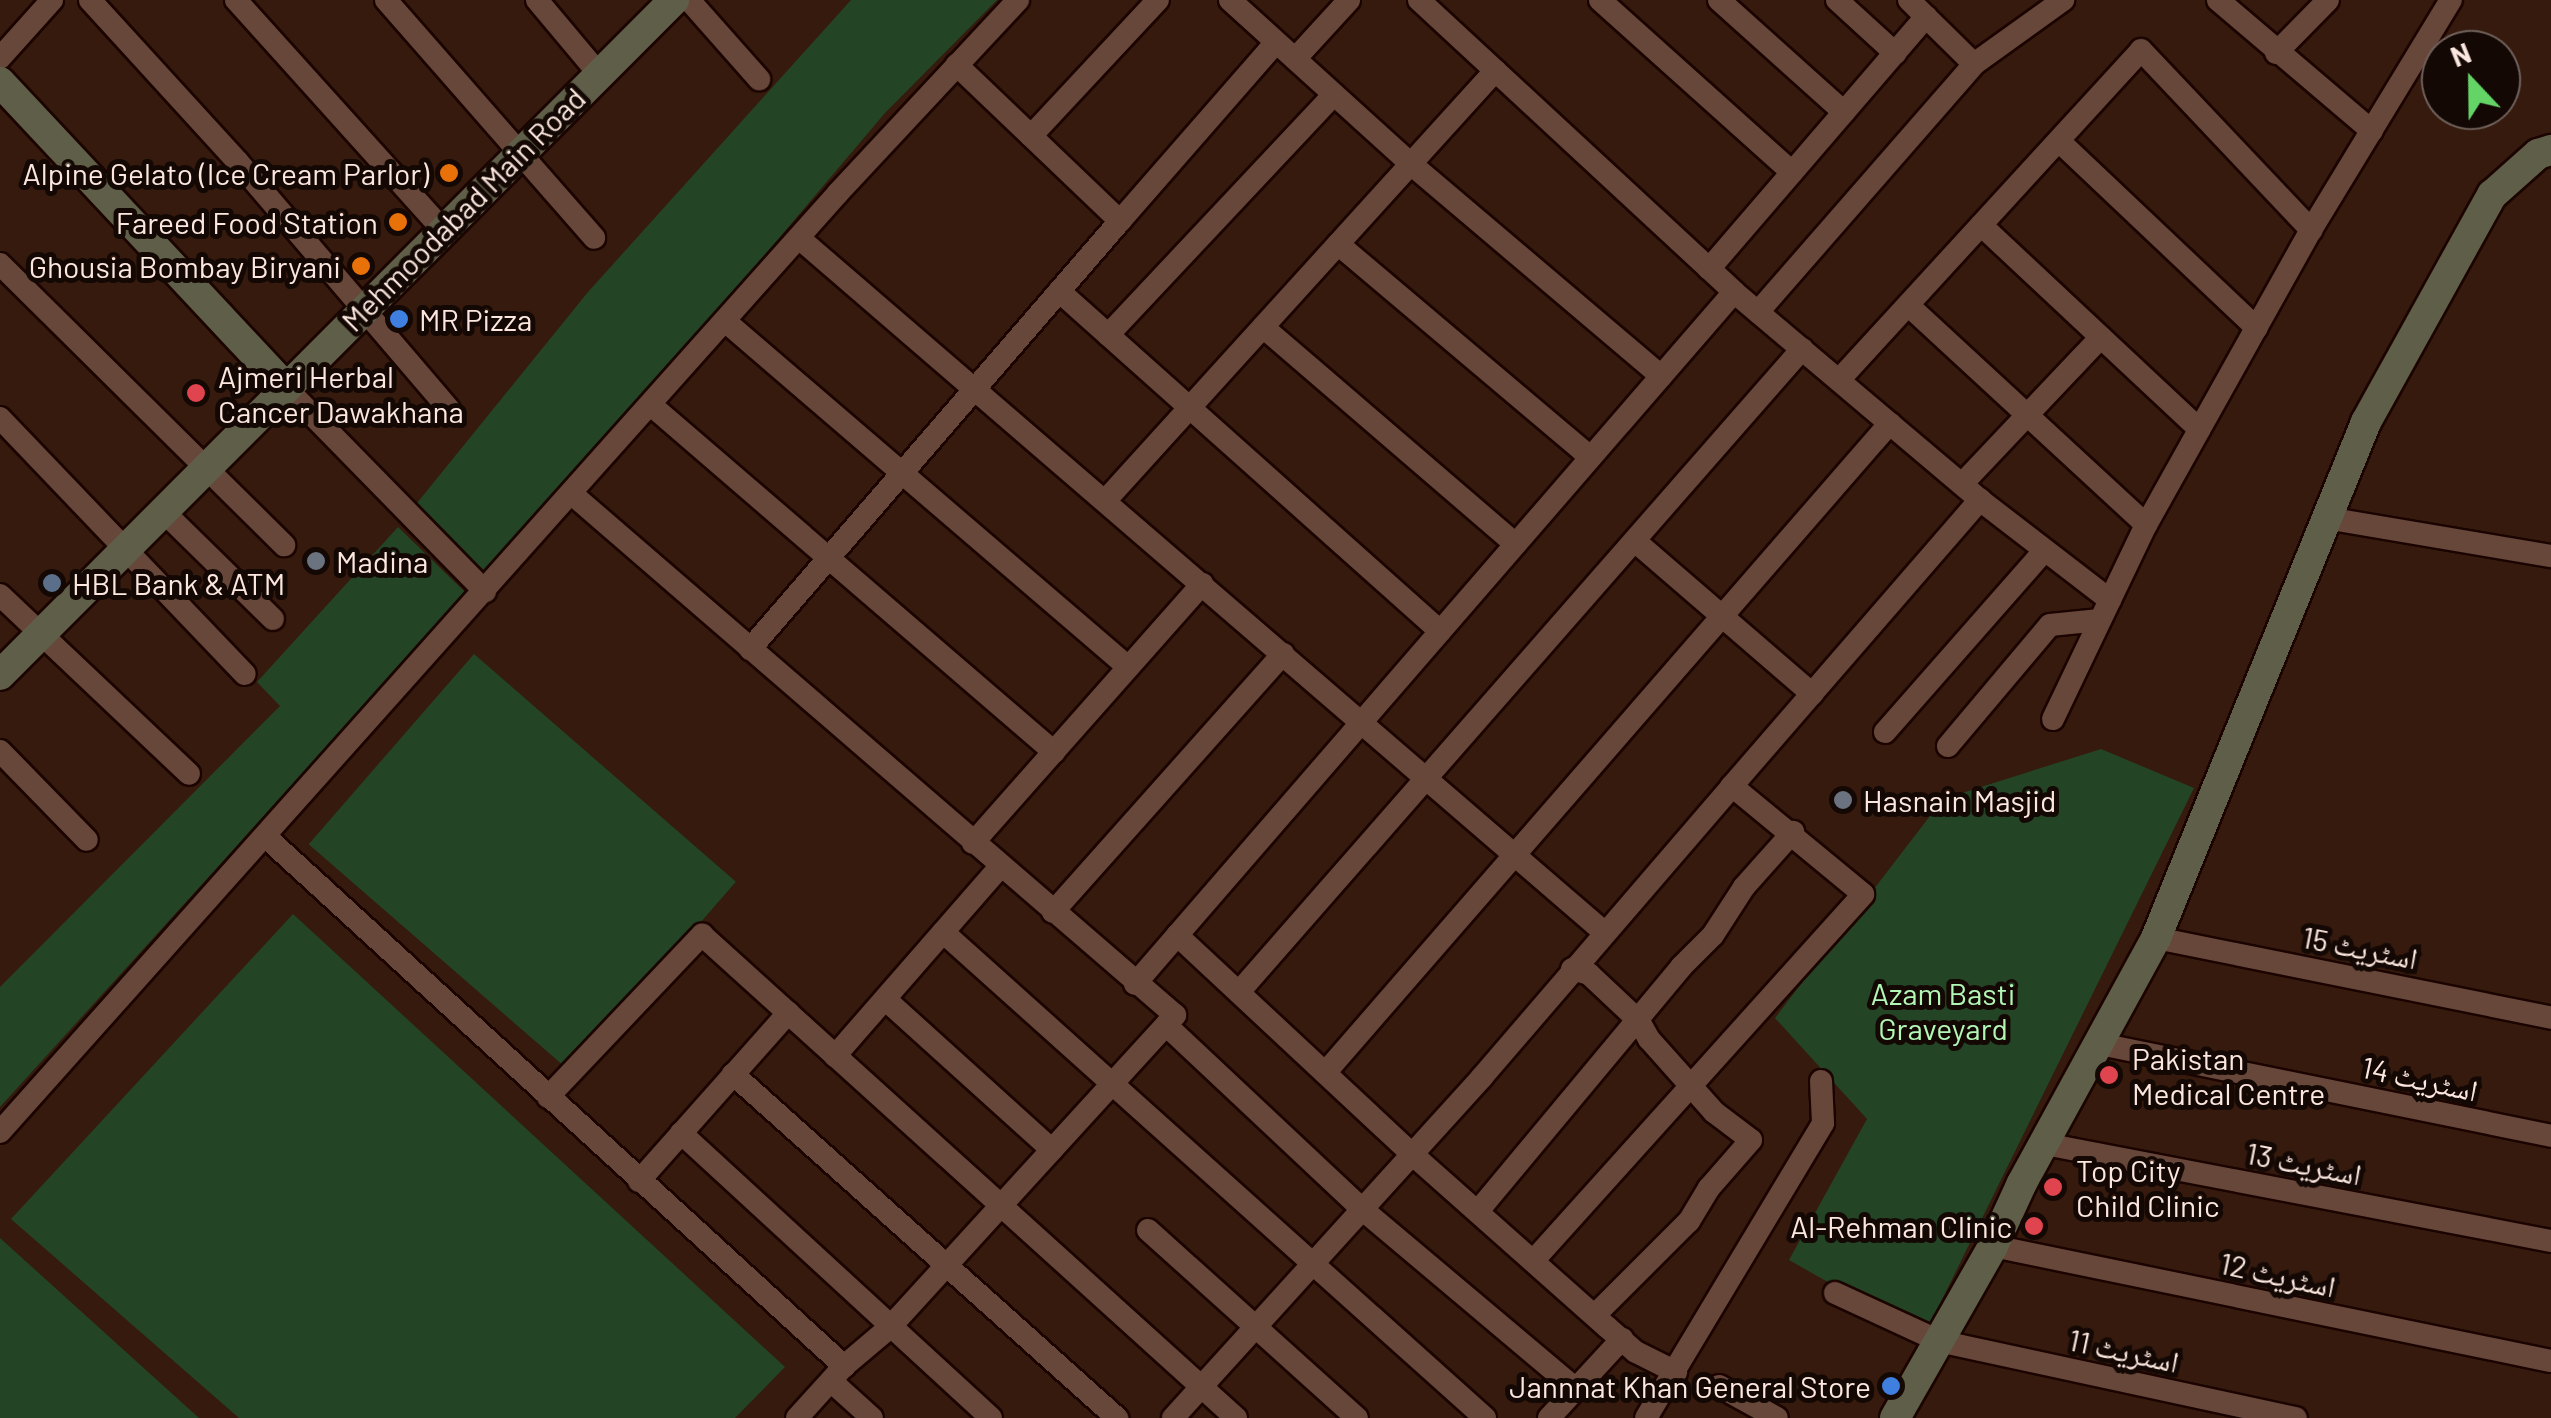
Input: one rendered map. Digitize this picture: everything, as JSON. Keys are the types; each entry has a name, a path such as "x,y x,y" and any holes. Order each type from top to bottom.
{"street":[{"path":"0,58 52,0"},
{"path":"90,0 237,162 449,409"},
{"path":"236,0 442,229"},
{"path":"386,0 594,238"},
{"path":"536,0 599,74"},
{"name":"Mehmoodabad Main Road","path":"0,675 361,309 674,0"},
{"path":"689,0 759,79"},
{"path":"0,1132 798,238 1018,0"},
{"path":"1030,136 1158,0"},
{"path":"1230,0 1411,164 1661,376"},
{"path":"1295,59 1350,0"},
{"path":"1419,0 1734,292 1980,500 2045,550 2105,610"},
{"path":"1600,0 1792,172"},
{"path":"1719,0 1844,112"},
{"path":"1837,0 1895,53"},
{"path":"1758,312 1974,64 2063,0"},
{"path":"2276,53 2328,0"},
{"path":"2053,719 2146,524 2312,230 2451,0"},
{"path":"2221,1 2276,53 2372,131"},
{"path":"1709,269 1895,53 1916,5 1974,64"},
{"path":"750,648 1276,42"},
{"path":"1839,380 2141,50 2312,230"},
{"path":"957,65 1120,221"},
{"path":"1105,502 1495,71"},
{"path":"1108,335 1334,94"},
{"path":"5,98 486,591"},
{"path":"2058,141 2257,328"},
{"path":"1895,1418 1993,1246 2156,938 2366,422 2492,195 2538,154 2551,150"},
{"path":"1981,225 2199,429"},
{"path":"798,238 1604,932"},
{"path":"1338,244 1590,457"},
{"path":"0,264 284,545"},
{"path":"1058,291 1440,631"},
{"path":"1135,984 1734,292"},
{"path":"1908,305 2146,524"},
{"path":"725,321 1128,667"},
{"path":"1263,327 1515,544"},
{"path":"1962,484 2101,337"},
{"path":"1239,992 1802,350"},
{"path":"651,405 1054,752"},
{"path":"0,418 128,547 245,674"},
{"path":"1325,1073 1890,423"},
{"path":"572,494 1175,1015 889,1328 797,1418"},
{"path":"1174,1418 1412,1154 1980,500"},
{"path":"163,510 273,620"},
{"path":"2326,518 2551,556"},
{"path":"1635,541 1812,694"},
{"path":"1885,732 2045,550"},
{"path":"973,843 1202,584"},
{"path":"0,595 188,774"},
{"path":"1948,746 2050,625 2105,610"},
{"path":"1053,912 1283,654"},
{"path":"0,751 88,840"},
{"path":"1534,1260 1863,894 1793,832 1732,786"},
{"path":"1478,1211 1681,966 1714,935 1744,887 1793,832"},
{"path":"266,837 639,1181 838,1374 872,1418"},
{"path":"835,1056 1000,866"},
{"path":"943,932 1110,1086 1485,1418"},
{"path":"1177,934 1412,1154 1636,1352 1676,1372"},
{"path":"548,1097 702,935 1236,1418"},
{"name":"اسٹریٹ 15","path":"2156,938 2551,1018"},
{"path":"1572,970 1589,974 1639,1020 1649,1039 1714,1112 1751,1140 1709,1188 1688,1221 1595,1315"},
{"path":"885,999 1052,1150"},
{"path":"639,1181 788,1013"},
{"path":"1166,1025 1362,1210 1576,1390"},
{"name":"اسٹریٹ 14","path":"2100,1044 2551,1136"},
{"path":"733,1074 1117,1418"},
{"path":"1646,1418 1824,1124 1821,1082"},
{"path":"682,1133 991,1418"},
{"name":"اسٹریٹ 13","path":"2045,1144 2551,1242"},
{"path":"1148,1230 1357,1418"},
{"name":"اسٹریٹ 12","path":"1993,1246 2551,1361"},
{"name":"اسٹریٹ 11","path":"1835,1294 1940,1341 2296,1418"},
{"path":"1549,1418 1622,1339"},
{"path":"1719,1386 1777,1418"}],"green space":[{"path":"851,0 997,0 885,113 490,579 417,503 588,292"},
{"path":"398,527 466,593 0,1107 0,987 280,706 257,682"},
{"path":"474,654 736,882 571,1072 309,844"},
{"name":"Azam Basti Graveyard","path":"2101,749 2194,788 1928,1328 1863,1302 1789,1260 1867,1119 1775,1018 1943,799"},
{"path":"293,914 785,1367 735,1418 239,1418 11,1219"},
{"path":"0,1238 199,1418 0,1418"}],"place":[{"name":"Alpine Gelato (Ice Cream Parlor)","path":"449,173"},
{"name":"Fareed Food Station","path":"398,222"},
{"name":"Ghousia Bombay Biryani","path":"361,266"},
{"name":"MR Pizza","path":"399,319"},
{"name":"Ajmeri Herbal Cancer Dawakhana","path":"196,393"},
{"name":"Madina","path":"316,561"},
{"name":"HBL Bank & ATM","path":"52,583"},
{"name":"Hasnain Masjid","path":"1843,800"},
{"name":"Pakistan Medical Centre","path":"2109,1075"},
{"name":"Top City Child Clinic","path":"2053,1187"},
{"name":"Al-Rehman Clinic","path":"2034,1226"},
{"name":"Jannnat Khan General Store","path":"1891,1386"}]}
